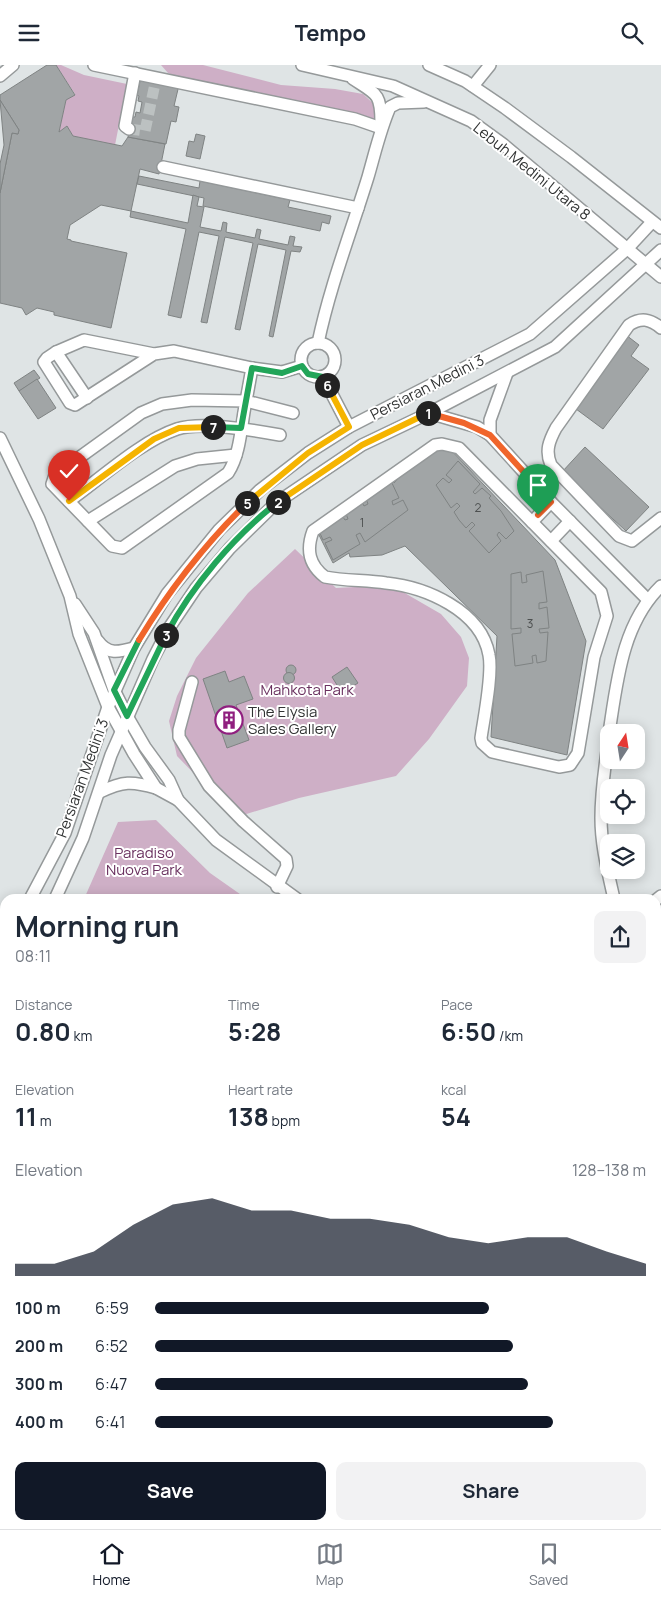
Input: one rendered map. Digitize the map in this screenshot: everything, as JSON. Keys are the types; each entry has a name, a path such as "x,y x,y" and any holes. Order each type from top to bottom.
{"street":[{"path":"0,76 13,65"},
{"path":"94,65 356,119 381,129"},
{"name":"Lebuh Medini Utara 8","path":"302,65 343,73 392,86 471,121 504,145 661,277"},
{"name":"Lebuh Medini Utara 8","path":"429,65 473,86 572,157 657,225"},
{"path":"473,86 490,65"},
{"path":"129,129 125,126 135,73"},
{"path":"343,73 376,95 381,102 381,129"},
{"path":"318,343 381,129 390,107 398,103 433,103"},
{"path":"163,167 358,208"},
{"name":"Persiaran Medini 3","path":"33,894 64,833 114,690 134,648 167,594 219,530 260,490 308,453 349,427 530,334 657,225"},
{"name":"Persiaran Medini 3","path":"58,894 100,792 127,716 169,628 196,588 251,527 276,503 325,468 362,445 429,413 555,347 647,265 661,249"},
{"path":"661,328 646,320 637,320 629,325 556,428 549,443 547,456 551,465 619,537 632,541 661,518"},
{"path":"154,354 75,405 70,403 44,362 56,352 84,340 154,354 174,351 282,373 302,366"},
{"path":"318,343 331,349 335,358 331,371 323,377 308,374 302,366 302,352 309,345 318,343"},
{"path":"56,352 87,398"},
{"path":"252,368 246,401 236,455 228,473 122,548 112,546 52,484 55,475 141,413 162,404 192,400 246,401 293,413"},
{"path":"490,435 490,420 507,373"},
{"path":"323,377 349,427"},
{"path":"429,413 478,427 490,435 551,502 647,599"},
{"path":"69,501 154,439 179,428 241,428 280,435"},
{"path":"0,438 38,519 70,596 79,634 108,707 156,788"},
{"path":"442,444 459,449 532,522 601,592 607,616 594,657 578,753 570,765 564,767 492,752 482,743 480,738 490,655 475,625 464,614 445,601 398,585 325,577 317,571 309,556 313,531 436,445 442,444"},
{"path":"88,521 175,466 197,459 236,455"},
{"path":"532,522 551,502"},
{"path":"551,541 570,521"},
{"path":"611,724 618,673 630,635 647,599 661,586"},
{"path":"70,596 103,648 111,652 134,648"},
{"path":"94,633 114,690 127,716 145,747 169,780 178,800"},
{"path":"192,682 179,730 179,737 209,786 243,821 286,859 287,866 277,887"},
{"path":"604,769 601,820 604,853 613,894"},
{"path":"100,792 122,782 135,782 156,788 178,800 216,840 289,894"}],"green space":[{"path":"56,65 61,65 84,75 127,84 115,145 73,136 67,126 59,132 66,100 75,94"},
{"path":"161,65 203,65 281,85 335,89 363,94 377,107 378,125 333,111 176,76 168,73"},
{"name":"Mahkota Park","path":"295,549 336,588 374,586 403,592 441,614 461,637 469,658 467,686 429,739 396,776 299,798 240,816 207,787 177,756 169,721 177,696 196,658 248,593"},
{"name":"Paradiso Nuova Park","path":"156,820 210,873 240,894 86,894 118,822"}],"building":[{"path":"47,65 56,65 75,95 66,100 59,132 67,126 73,136 122,146 128,137 165,144 159,174 140,169 131,211 101,205 70,225 67,239 71,241 127,253 111,328 54,315 54,312 37,308 26,315 22,308 0,303 0,193 12,133 18,134 19,130 0,100 0,95"},
{"path":"141,76 179,85 174,106 179,107 176,122 171,121 166,144 128,137 132,117 135,117 136,112 140,113 142,102 138,101 139,96 137,95"},
{"path":"0,100 19,130 18,134 12,133 0,193 0,164 4,145"},
{"path":"196,134 205,136 200,159 186,156 189,141 194,142"},
{"path":"139,176 199,188 200,181 290,200 288,207 331,216 329,224 322,222 320,231 203,206 204,198 137,184"},
{"path":"193,195 199,197 197,206 204,207 200,227 221,231 223,222 227,223 226,232 255,238 257,229 261,230 259,239 288,245 290,236 295,237 293,246 302,247 300,252 291,251 273,337 269,336 286,250 258,244 240,330 235,329 253,243 225,237 207,323 201,322 219,236 199,232 181,318 168,315 186,229 130,217 131,211 188,223"},
{"path":"626,335 639,345 631,356 649,369 603,429 572,406"},
{"path":"34,370 40,378 19,391 14,383"},
{"path":"37,379 56,408 38,419 19,391"},
{"path":"585,447 649,507 626,531 562,472"},
{"path":"440,448 450,449 555,560 586,641 567,755 491,737 497,636 405,546 382,555 350,557 349,553 333,563 317,531 392,478 394,483 418,459"},
{"path":"458,461 480,484 473,492 475,494 482,488 491,496 489,498 501,511 514,531 506,539 499,532 497,535 501,541 489,553 469,531 475,525 472,522 466,528 454,512 460,506 457,503 451,508 436,485 443,478 449,483 452,480 446,475"},
{"path":"391,481 399,498 392,501 393,505 403,500 408,510 365,542 360,533 356,535 360,544 333,560 325,543 332,540 330,537 323,540 319,531 341,514 345,520 348,519 345,511 361,500 364,506 368,504 365,496"},
{"path":"543,571 547,602 539,603 539,609 547,607 549,628 539,629 540,633 548,632 546,661 537,663 536,655 532,656 533,663 515,666 512,634 521,633 521,628 511,629 511,574 521,572 522,583 527,582 526,575"},
{"path":"291,665 296,670 291,675 286,670"},
{"path":"347,667 358,683 342,693 332,677"},
{"name":"The Elysia Sales Gallery","path":"225,671 229,682 244,676 253,699 236,705 249,740 227,748 203,679"},
{"path":"287,673 291,673 294,678 293,682 287,683 284,680 284,676"}],"tunnel":[{"path":"129,129 145,131 156,79"}],"place":[{"name":"The Elysia Sales Gallery","path":"229,720"}],"route":[{"path":"69,501 154,439 179,428 241,428 252,368 282,373 302,366 308,374 323,377 349,427 308,453 260,490 219,530 167,594 134,648 114,690 127,716 169,628 196,588 230,548 276,503 325,468 362,445 429,413 478,427 490,435 551,502 538,515"}]}
